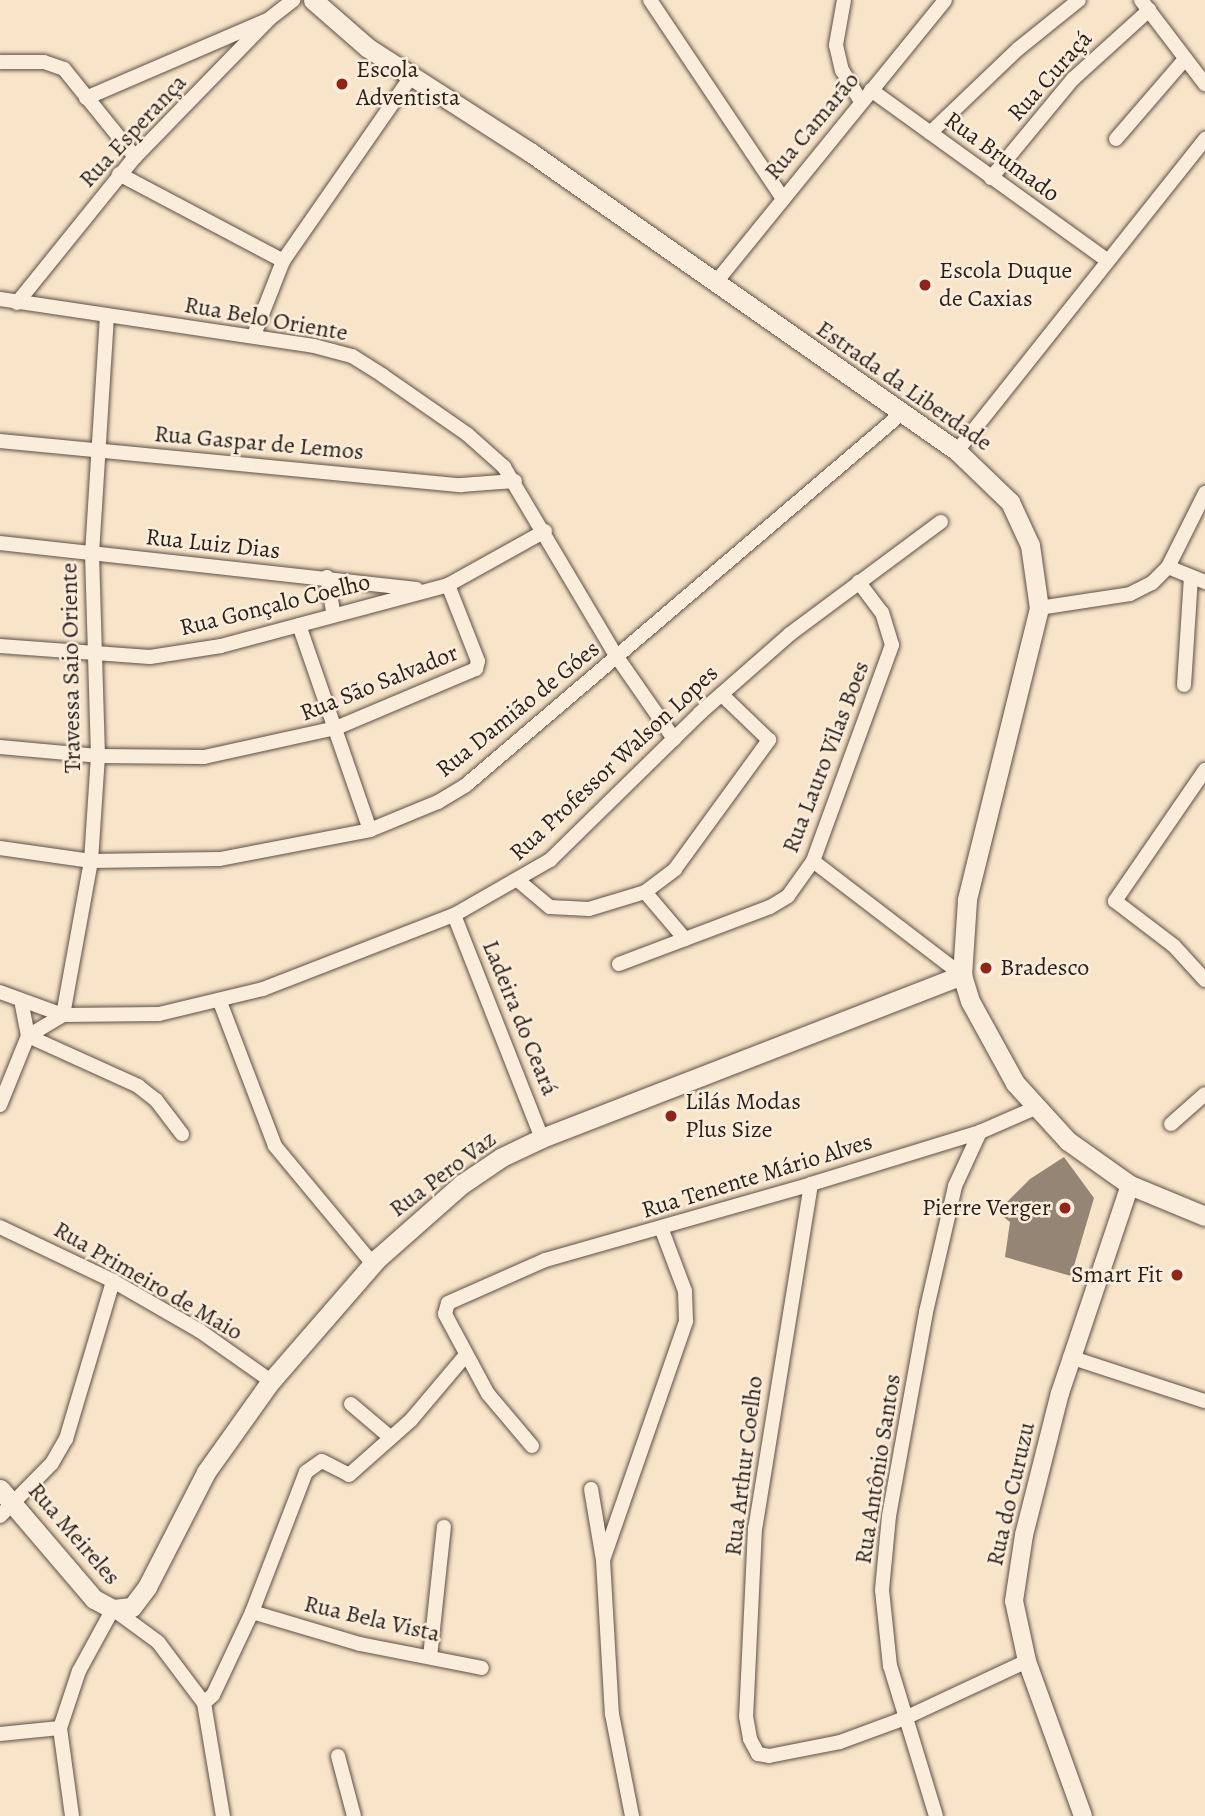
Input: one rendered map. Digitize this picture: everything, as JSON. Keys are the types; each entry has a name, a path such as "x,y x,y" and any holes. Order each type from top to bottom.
{"main road":[{"name":"Estrada da Liberdade","path":"313,0 342,29 411,77 530,152 957,451 995,483 1022,524 1035,563 1038,608 967,900 962,975 994,1047 1035,1108 1089,1158 1130,1185 1205,1216"},
{"name":"Rua Pero Vaz","path":"113,1609 132,1607 139,1601 206,1472 271,1381 373,1264 419,1217 462,1184 502,1157 542,1138 962,975"},
{"name":"Rua Meireles","path":"7,1495 94,1599 113,1609"}],"street":[{"name":"Rua Esperança","path":"17,303 119,174 269,19 293,0"},
{"path":"650,0 782,197"},
{"path":"844,0 836,45 842,70 861,102"},
{"name":"Rua Camarão","path":"716,282 782,197 945,0"},
{"path":"930,133 1018,49 1079,0"},
{"path":"1145,5 1205,84"},
{"name":"Rua Curaçá","path":"991,178 1073,79 1145,5"},
{"path":"86,98 269,19"},
{"path":"1116,139 1185,59"},
{"path":"0,62 56,64 135,157"},
{"path":"254,335 283,261 411,77"},
{"name":"Rua Brumado","path":"872,90 1107,260"},
{"path":"957,451 1205,139"},
{"path":"119,174 283,261"},
{"name":"Rua Belo Oriente","path":"0,299 107,317 254,335 352,356 467,434 515,481 617,656 674,739"},
{"name":"Travessa Saio Oriente","path":"63,1015 91,861 98,756 92,555 107,317"},
{"name":"Rua Damião de Góes","path":"0,848 91,861 220,859 370,830 466,785 902,413"},
{"name":"Rua Gaspar de Lemos","path":"0,441 98,452 259,463 461,485 515,481"},
{"path":"1038,608 1130,594 1152,583 1168,567 1205,493"},
{"name":"Rua Professor Walson Lopes","path":"0,992 22,1003 63,1015 159,1014 220,1002 454,915 520,882 564,848 720,694 859,582 941,522"},
{"name":"Rua Gonçalo Coelho","path":"0,646 97,656 185,653 448,585 545,531"},
{"name":"Rua Luiz Dias","path":"0,543 421,590"},
{"path":"1168,567 1198,580 1184,685"},
{"path":"327,578 334,615"},
{"name":"Rua Lauro Vilas Boes","path":"619,964 770,907 788,896 813,861 892,645 882,613 859,582"},
{"name":"Rua São Salvador","path":"0,747 98,756 204,757 336,728 476,669 478,662 448,585"},
{"path":"299,625 370,830"},
{"path":"520,882 551,906 589,909 645,891 675,869 697,844 768,746 766,735 720,694"},
{"path":"1205,769 1115,897 1117,903 1174,946 1205,980"},
{"path":"813,861 962,975"},
{"path":"645,891 685,939"},
{"name":"Ladeira do Ceará","path":"454,915 542,1138"},
{"path":"220,1002 275,1146 373,1264"},
{"path":"0,1105 27,1036 22,1003"},
{"path":"27,1036 63,1015"},
{"path":"27,1036 138,1086 156,1100 182,1134"},
{"path":"1171,1125 1205,1094"},
{"name":"Rua Tenente Mário Alves","path":"466,1355 444,1307 490,1282 545,1260 662,1230 980,1132 1035,1108"},
{"name":"Rua Antônio Santos","path":"936,1816 905,1718 884,1632 882,1590 889,1516 947,1217 980,1132"},
{"name":"Rua Arthur Coelho","path":"811,1184 755,1528 746,1716 750,1739 758,1754 785,1756 905,1718"},
{"name":"Rua do Curuzu","path":"1083,1816 1027,1661 1014,1601 1017,1571 1070,1357 1130,1185"},
{"name":"Rua Primeiro de Maio","path":"0,1227 113,1281 200,1331 271,1381"},
{"path":"603,1560 686,1321 685,1291 662,1230"},
{"path":"0,1516 7,1495 52,1463 66,1439 113,1281"},
{"path":"204,1703 213,1695 252,1612 306,1472 322,1461 349,1475 391,1438 466,1355 488,1394 532,1446"},
{"path":"1070,1357 1205,1401"},
{"path":"351,1404 391,1438"},
{"path":"591,1489 603,1560 612,1714 632,1816"},
{"path":"430,1657 444,1527"},
{"path":"72,1816 60,1728 79,1671 113,1609 158,1642 204,1703 223,1816"},
{"name":"Rua Bela Vista","path":"252,1612 360,1644 482,1668"},
{"path":"905,1718 1027,1661"},
{"path":"0,1734 60,1728"},
{"path":"338,1756 354,1816"}],"building":[{"path":"1064,1157 1094,1198 1071,1276 1005,1257 1010,1222 997,1212 1030,1179"}],"place":[{"name":"Escola Adventista","path":"342,84"},
{"name":"Escola Duque de Caxias","path":"925,285"},
{"name":"Bradesco","path":"986,968"},
{"name":"Lilás Modas Plus Size","path":"671,1116"},
{"name":"Pierre Verger","path":"1065,1208"},
{"name":"Smart Fit","path":"1177,1275"}]}
